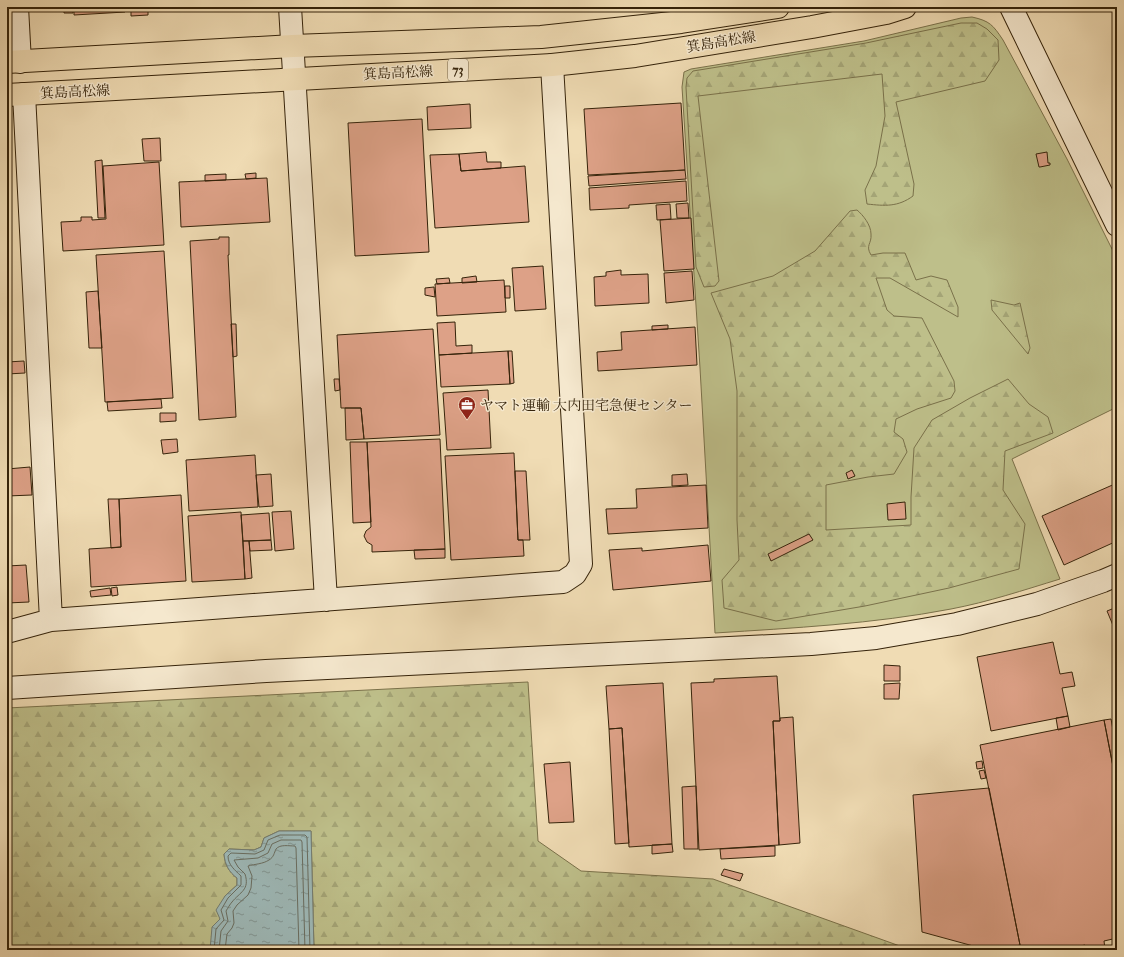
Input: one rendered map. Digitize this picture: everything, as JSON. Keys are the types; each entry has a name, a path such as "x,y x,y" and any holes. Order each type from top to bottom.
{"main road":[{"name":"箕島高松線","path":"13,62 293,46 541,37 681,22 778,7"},
{"name":"箕島高松線","path":"16,95 552,65 635,56 812,27 886,13 905,7"}],"street":[{"path":"13,62 17,7"},
{"path":"290,7 326,600"},
{"path":"1011,7 1117,225"},
{"path":"7,632 51,620 563,582 575,574 581,564 552,65"},
{"path":"16,95 51,620"},
{"path":"7,688 266,671 811,644 876,638 957,624 1037,604 1117,575"}],"green space":[{"path":"972,17 990,24 1003,40 1067,159 1117,259 1117,407 1012,459 1060,579 979,603 922,614 833,625 715,633 682,87 684,72 691,69 864,41 961,18"},
{"path":"961,23 977,23 987,29 998,40 999,60 985,81 896,102 914,184 913,196 897,204 867,204 865,190 876,166 885,116 882,74 698,96 719,281 715,286 704,287 696,267 686,87 687,78 693,71 866,43"},
{"path":"857,210 864,217 870,227 871,237 869,252 871,255 883,253 905,253 916,280 931,276 947,280 958,307 958,317 890,278 876,278 887,310 894,316 922,318 954,381 955,391 951,398 917,409 896,419 894,432 903,439 907,452 894,474 826,485 826,530 911,525 914,448 932,420 970,398 1008,379 1029,404 1048,417 1053,433 1005,451 1003,490 1025,524 1019,569 949,588 865,606 776,621 724,608 722,580 739,560 737,520 737,391 730,339 711,293 773,276 815,251 850,211"},
{"path":"991,300 1014,305 1020,303 1030,348 1028,354 992,310"},
{"path":"528,682 538,841 581,871 713,879 911,950 314,950 311,831 279,831 264,838 261,847 254,850 229,849 224,854 225,862 228,868 237,878 237,885 225,896 220,919 212,939 210,950 7,950 7,708"}],"water":[{"path":"279,831 311,831 314,950 210,950 212,927 220,919 216,910 225,896 237,885 237,878 228,868 225,862 224,854 229,849 254,850 261,847 264,838"}],"building":[{"path":"64,7 73,7 73,13 64,13"},
{"path":"74,7 125,7 125,12 74,15"},
{"path":"131,10 148,10 148,15 131,16"},
{"path":"681,103 685,170 588,175 584,109"},
{"path":"470,104 471,128 428,130 427,107"},
{"path":"422,119 429,252 355,256 348,123"},
{"path":"160,138 161,161 144,161 142,139"},
{"path":"486,152 487,162 501,162 501,168 461,171 459,154"},
{"path":"1047,152 1048,163 1050,163 1050,165 1039,167 1036,154"},
{"path":"459,154 461,171 525,166 529,222 435,228 430,155"},
{"path":"102,160 105,218 98,218 95,161"},
{"path":"159,162 164,245 63,251 61,222 81,221 81,217 92,217 92,220 106,219 103,166"},
{"path":"685,170 686,179 589,186 588,176"},
{"path":"256,173 256,178 246,179 245,174"},
{"path":"226,174 226,180 205,181 205,175"},
{"path":"267,178 270,222 181,227 179,182"},
{"path":"686,181 687,201 629,205 629,208 590,210 589,188"},
{"path":"688,203 689,218 677,218 676,204"},
{"path":"670,204 671,219 657,220 656,205"},
{"path":"691,218 694,269 664,271 660,220"},
{"path":"219,237 229,237 228,255 236,417 199,420 190,241 219,239"},
{"path":"164,251 173,398 105,402 96,255"},
{"path":"543,266 546,309 515,311 512,268"},
{"path":"621,270 621,275 648,274 649,303 595,306 594,277 606,276 606,272"},
{"path":"692,271 694,300 666,303 664,273"},
{"path":"476,276 477,282 462,283 462,278"},
{"path":"449,278 450,283 437,284 436,279"},
{"path":"504,280 506,312 437,316 435,284"},
{"path":"505,286 510,286 510,298 505,298"},
{"path":"434,287 435,297 425,295 425,288"},
{"path":"98,291 102,348 89,348 86,292"},
{"path":"455,322 456,346 472,345 472,353 439,355 437,323"},
{"path":"231,324 236,324 237,356 233,357"},
{"path":"668,325 668,329 652,330 652,326"},
{"path":"695,327 697,365 598,371 597,352 622,350 621,332"},
{"path":"433,329 440,435 364,439 361,408 341,408 337,335"},
{"path":"508,351 510,384 441,387 439,355"},
{"path":"508,351 512,351 514,383 510,384"},
{"path":"24,361 25,373 7,374 7,362"},
{"path":"334,379 339,379 340,390 335,391"},
{"name":"ヤマト運輸 大内田宅急便センター","path":"488,390 491,448 447,450 443,393"},
{"path":"161,399 162,408 108,411 107,402"},
{"path":"345,408 361,408 364,439 346,440"},
{"path":"160,413 176,413 176,421 160,422"},
{"path":"177,439 178,452 163,454 161,440"},
{"path":"440,439 445,549 372,552 372,545 367,542 364,536 366,531 371,527 367,442"},
{"path":"350,442 367,442 371,522 353,523"},
{"path":"514,453 518,540 523,540 524,556 451,560 445,456"},
{"path":"255,455 258,507 189,511 186,460"},
{"path":"30,467 32,495 7,496 7,469"},
{"path":"852,470 855,476 848,479 846,473"},
{"path":"515,471 526,471 530,540 518,540"},
{"path":"271,474 273,506 259,507 256,475"},
{"path":"687,474 688,485 672,486 672,475"},
{"path":"1117,483 1117,541 1064,565 1042,516"},
{"path":"706,485 708,528 608,534 606,509 637,508 636,489"},
{"path":"181,495 186,581 91,587 89,549 121,547 119,499"},
{"path":"108,499 119,499 121,547 111,548"},
{"path":"905,502 906,519 888,520 887,504"},
{"path":"291,511 294,549 275,551 272,512"},
{"path":"241,512 245,579 192,582 188,516"},
{"path":"269,513 271,540 243,541 241,515"},
{"path":"809,534 813,540 771,561 768,554"},
{"path":"271,540 272,550 250,551 249,541"},
{"path":"243,541 249,541 252,578 245,579"},
{"path":"708,545 711,581 613,590 609,550 642,548 642,551"},
{"path":"445,549 445,558 415,559 414,550"},
{"path":"26,565 29,602 7,603 7,566"},
{"path":"117,587 118,595 112,596 111,588"},
{"path":"110,588 111,595 91,597 90,591"},
{"path":"1117,607 1117,635 1107,611"},
{"path":"1053,642 1060,674 1072,672 1075,686 1062,688 1068,716 991,731 977,657"},
{"path":"884,665 900,666 900,681 884,681"},
{"path":"777,676 780,721 773,721 779,845 699,850 691,683 714,682 714,679"},
{"path":"663,683 672,844 629,847 622,728 609,729 606,686"},
{"path":"900,683 899,699 884,699 884,684"},
{"path":"1068,716 1070,727 1058,730 1056,718"},
{"path":"793,717 800,843 779,845 773,721 780,721 780,718"},
{"path":"1111,719 1117,752 1117,787 1104,720"},
{"path":"1104,720 1117,787 1117,938 1104,941 1105,949 1100,950 1086,950 1085,945 1059,950 1021,950 980,745"},
{"path":"622,728 629,843 615,844 609,729"},
{"path":"982,761 983,768 977,769 976,762"},
{"path":"570,762 574,822 549,823 544,764"},
{"path":"984,770 986,778 981,779 979,771"},
{"path":"696,786 698,849 684,849 682,787"},
{"path":"989,788 1020,945 1007,948 1007,950 988,950 922,932 913,795"},
{"path":"672,844 673,852 652,854 652,845"},
{"path":"775,846 775,856 721,859 720,849"},
{"path":"724,869 743,874 740,881 721,875"}],"place":[{"name":"ヤマト運輸 大内田宅急便センター","path":"467,420"}]}
